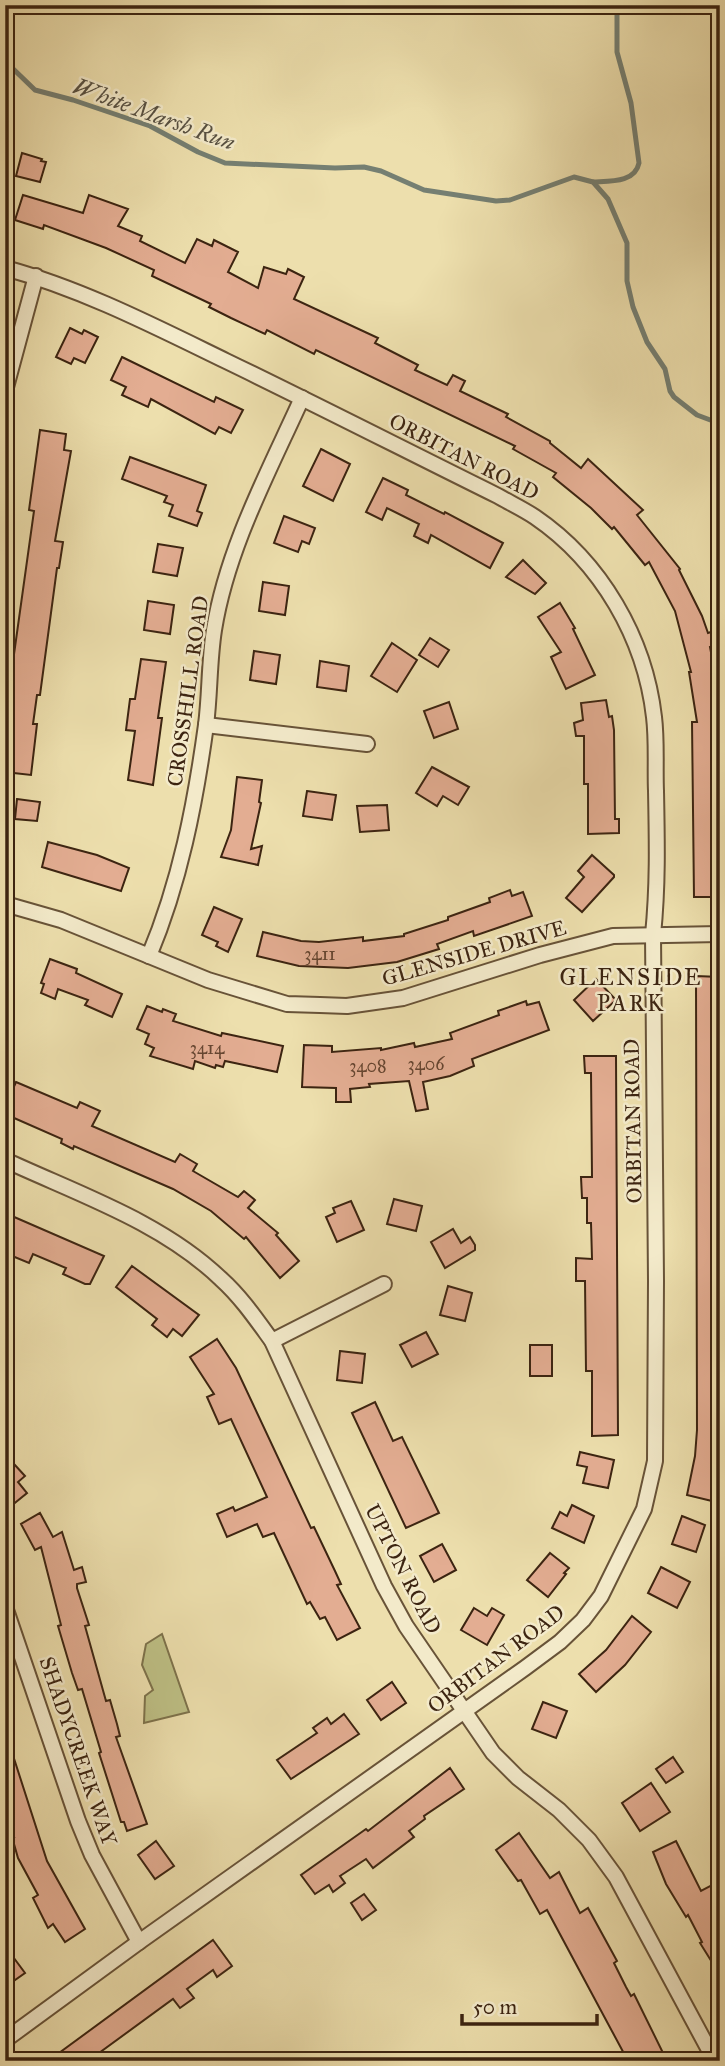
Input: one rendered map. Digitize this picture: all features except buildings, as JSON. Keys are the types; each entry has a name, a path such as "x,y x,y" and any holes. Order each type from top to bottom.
{"street":[{"name":"ORBITAN ROAD","path":"5,268 36,276 143,321 302,398 498,496 535,517 561,538 581,559 624,616 641,657 654,718 658,883 653,935 655,1461 639,1521 601,1596 583,1620 542,1655 139,1941 5,2040"},
{"path":"5,391 36,276"},
{"name":"CROSSHILL ROAD","path":"149,956 166,915 183,859 206,725 214,631 224,589 248,518 302,398"},
{"path":"206,725 367,744"},
{"name":"GLENSIDE DRIVE","path":"5,904 61,920 208,980 287,1004 347,1006 412,996 540,955 613,936 720,934"},
{"name":"UPTON ROAD","path":"5,1160 141,1223 172,1241 219,1276 233,1290 271,1341 384,1586 406,1626 492,1753 518,1779 559,1810 589,1840 616,1877 715,2061"},
{"path":"271,1341 384,1284"},
{"name":"SHADYCREEK WAY","path":"5,1607 78,1821 97,1866 139,1941"}],"green space":[{"path":"162,1634 189,1712 144,1723 145,1696 153,1690 142,1665 146,1644"}],"waterway":[{"path":"593,182 627,178 637,170 639,163 631,103 617,52 617,5"},
{"name":"White Marsh Run","path":"5,61 35,90 150,126 225,163 364,167 381,171 424,190 496,201 510,200 574,177 593,182 608,199 627,243 627,281 633,307 647,342 665,369 670,391 697,415 720,427"}],"district":[{"name":"GLENSIDE PARK","path":"631,990"}]}
